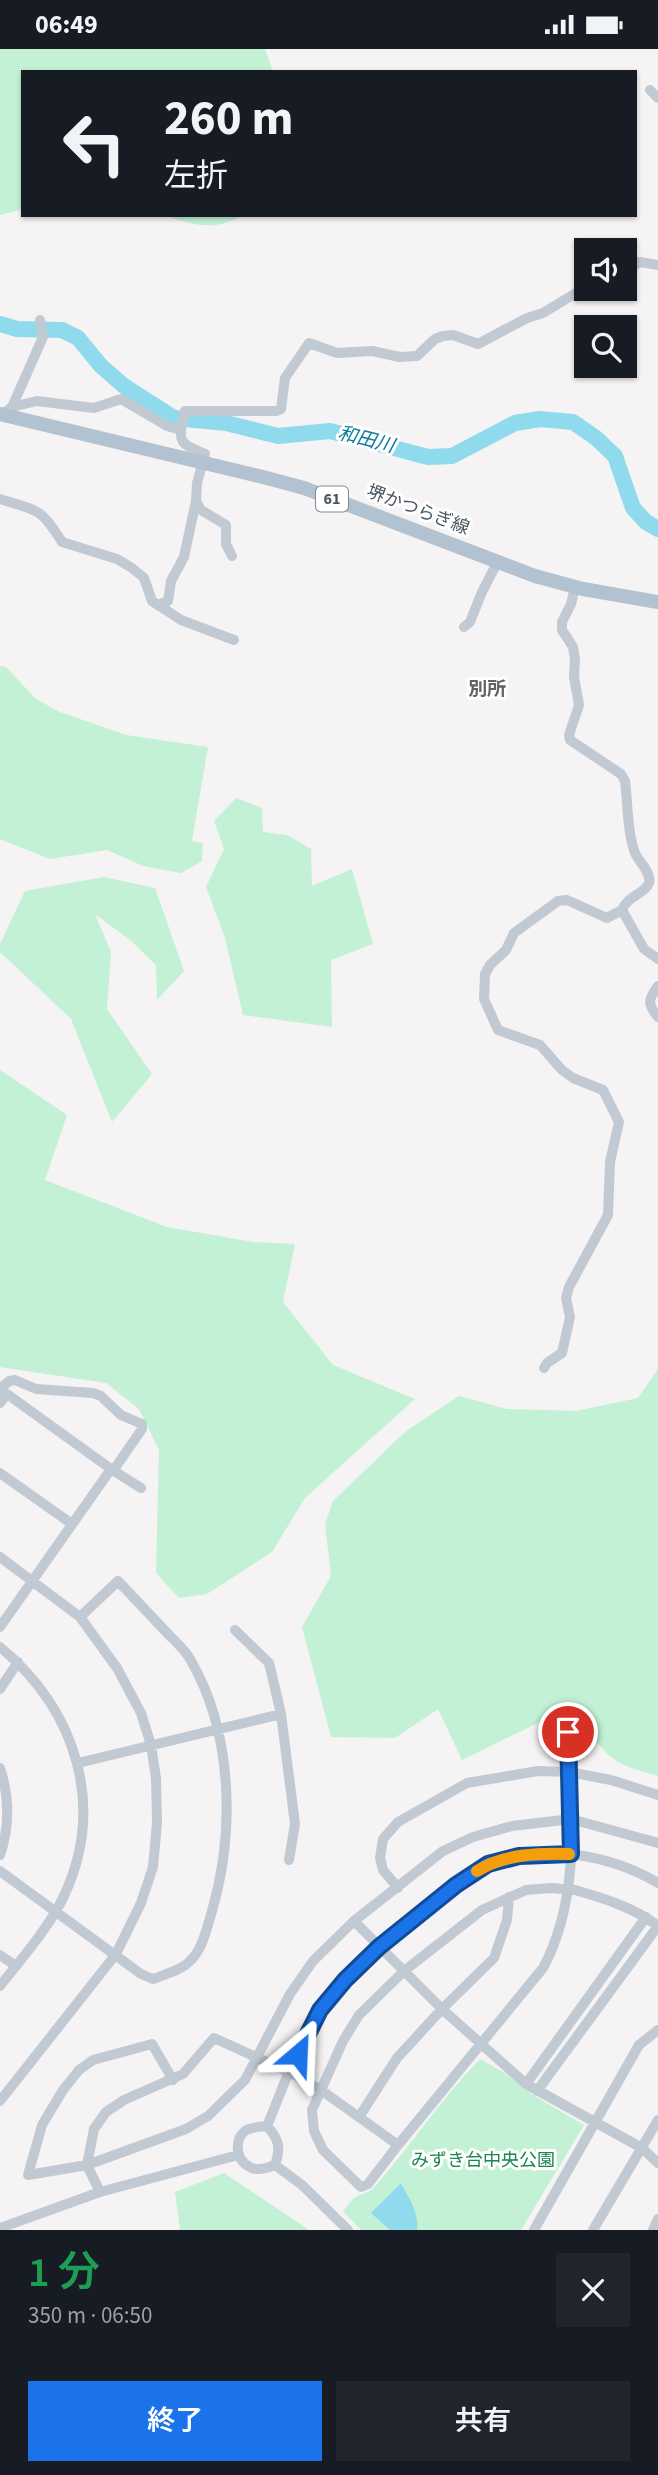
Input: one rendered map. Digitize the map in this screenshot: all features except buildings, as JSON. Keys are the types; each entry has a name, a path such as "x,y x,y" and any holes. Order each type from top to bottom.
{"main road":[{"name":"堺かつらぎ線","path":"4,412 304,488 536,576 575,587 658,602"}],"street":[{"path":"637,264 658,265"},
{"path":"232,556 226,544 226,525 201,510 197,501 197,483 205,462 205,454 185,446 182,442 181,430 185,411 276,411 281,408 285,378 309,343 337,353 372,351 400,357 417,356 435,339 453,335 478,344 527,318 543,313 574,294"},
{"path":"4,412 43,337 40,320"},
{"path":"4,412 37,401 94,408 121,399 167,426 181,430"},
{"path":"0,499 38,511 46,517 62,542 117,559 140,572 152,601 181,620 234,640"},
{"path":"158,605 167,601 172,581 184,557 193,506 197,501"},
{"path":"464,627 470,622 498,561"},
{"path":"544,1368 562,1353 570,1317 566,1298 569,1287 608,1215 610,1162 619,1122 603,1090 573,1078 562,1070 540,1045 498,1030 484,999 485,974 490,965 506,950 514,933 558,901 567,900 607,918 622,910 625,903 645,889 649,882 649,876 636,855 632,841 625,781 621,774 570,740 579,697 574,677 573,647 562,630 562,622 571,604 575,587"},
{"path":"622,910 644,949 658,959"},
{"path":"658,986 649,1000 649,1006 658,1017"},
{"path":"0,1389 9,1381 15,1380 36,1389 93,1393 101,1396 121,1415 142,1424 142,1429 115,1468 111,1469 0,1627"},
{"path":"0,1403 7,1394 141,1488"},
{"path":"0,1473 72,1524"},
{"path":"0,1557 80,1617 117,1668 141,1713 151,1745 156,1778 157,1823 153,1867 141,1903 116,1954 0,2101"},
{"path":"0,1871 141,1974 153,1979 176,1971 191,1960 205,1934 219,1888 227,1839 218,1728 189,1657 118,1581 80,1617"},
{"path":"235,1630 269,1663 281,1714 295,1824 289,1860"},
{"path":"0,1647 40,1686 58,1714 78,1763 83,1806 81,1841 72,1875 55,1912 0,1986"},
{"path":"0,1689 18,1662"},
{"path":"537,2091 658,1926 646,1917 594,1895 568,1890 551,1888 526,1890 482,1910 404,1971 359,2015 342,2041 313,2110 314,2131 323,2150 361,2187 368,2185 543,1968 561,1927 568,1890 571,1819 568,1711"},
{"path":"78,1763 281,1714"},
{"path":"0,1767 8,1806 7,1826 0,1855"},
{"path":"398,1888 383,1870 380,1858 383,1839 398,1822 467,1783 538,1771 569,1772 611,1780 658,1794"},
{"path":"173,2080 152,2044 93,2060 79,2070 63,2090 42,2125 28,2175 88,2165 186,2129 208,2116 245,2080 290,1994 313,1961 354,1921 443,1851 473,1837 512,1826 571,1819 658,1843"},
{"path":"267,2126 289,2072 320,2010 345,1980 379,1947 456,1885 488,1864 519,1856 571,1854 597,1858 658,1883"},
{"path":"359,2117 397,2059 442,2009 494,1958 507,1920 509,1896"},
{"path":"526,2084 646,1917"},
{"path":"354,1921 442,2009 526,2084 642,2148 658,2163"},
{"path":"0,1955 16,1966"},
{"path":"534,2230 639,2045 658,2030"},
{"path":"100,2192 88,2165 94,2129 106,2112 124,2100 173,2080 194,2063 214,2038 289,2072 321,2090 398,2145"},
{"path":"593,2230 658,2120"},
{"path":"267,2126 245,2131 238,2141 238,2155 248,2167 263,2169 275,2165"},
{"path":"267,2126 276,2135 280,2150 275,2165"},
{"path":"0,2228 100,2192 238,2155"},
{"path":"275,2165 302,2185 348,2230"},
{"path":"653,2230 658,2219"}],"green space":[{"path":"0,49 265,49 272,70 21,70 21,210 0,215"},
{"path":"170,217 238,217 213,225 184,222"},
{"path":"0,666 6,667 36,699 60,712 126,735 208,747 192,841 203,843 202,861 181,873 143,866 107,850 50,859 0,839"},
{"path":"236,798 262,808 263,832 287,835 311,849 312,886 352,869 373,944 331,960 332,1027 243,1015 225,938 206,887 224,849 214,821"},
{"path":"104,877 155,888 184,971 157,1000 156,965 130,940 95,914 111,952 107,1009 152,1074 112,1122 71,1019 0,952 0,944 25,891"},
{"path":"0,1070 67,1115 45,1180 167,1227 253,1242 295,1244 283,1302 333,1365 415,1399 305,1498 272,1552 207,1594 179,1598 156,1573 159,1450 139,1409 106,1383 0,1367"},
{"path":"658,1369 658,1776 616,1761 565,1707 462,1760 438,1709 395,1738 331,1737 302,1627 331,1576 325,1524 333,1501 405,1432 459,1396 507,1409 576,1411 638,1398"},
{"name":"みずき台中央公園","path":"480,2059 584,2125 521,2230 361,2230 343,2211 354,2198 376,2185"},
{"path":"224,2173 309,2230 180,2230 175,2192"}],"water":[{"path":"401,2183 415,2211 417,2230 390,2230 371,2213"}],"waterway":[{"name":"和田川","path":"0,324 17,329 62,330 78,338 101,366 124,386 174,418 226,423 278,436 330,431 428,457 452,456 515,423 540,419 573,422 615,456 633,508 646,522 658,529"}],"slow traffic":[{"path":"477,1871 488,1864 519,1856 569,1854"}],"district":[{"name":"別所","path":"487,689"}],"route":[{"path":"298,2054 320,2010 345,1980 379,1947 456,1885 488,1864 519,1856 571,1854 568,1732"}]}
